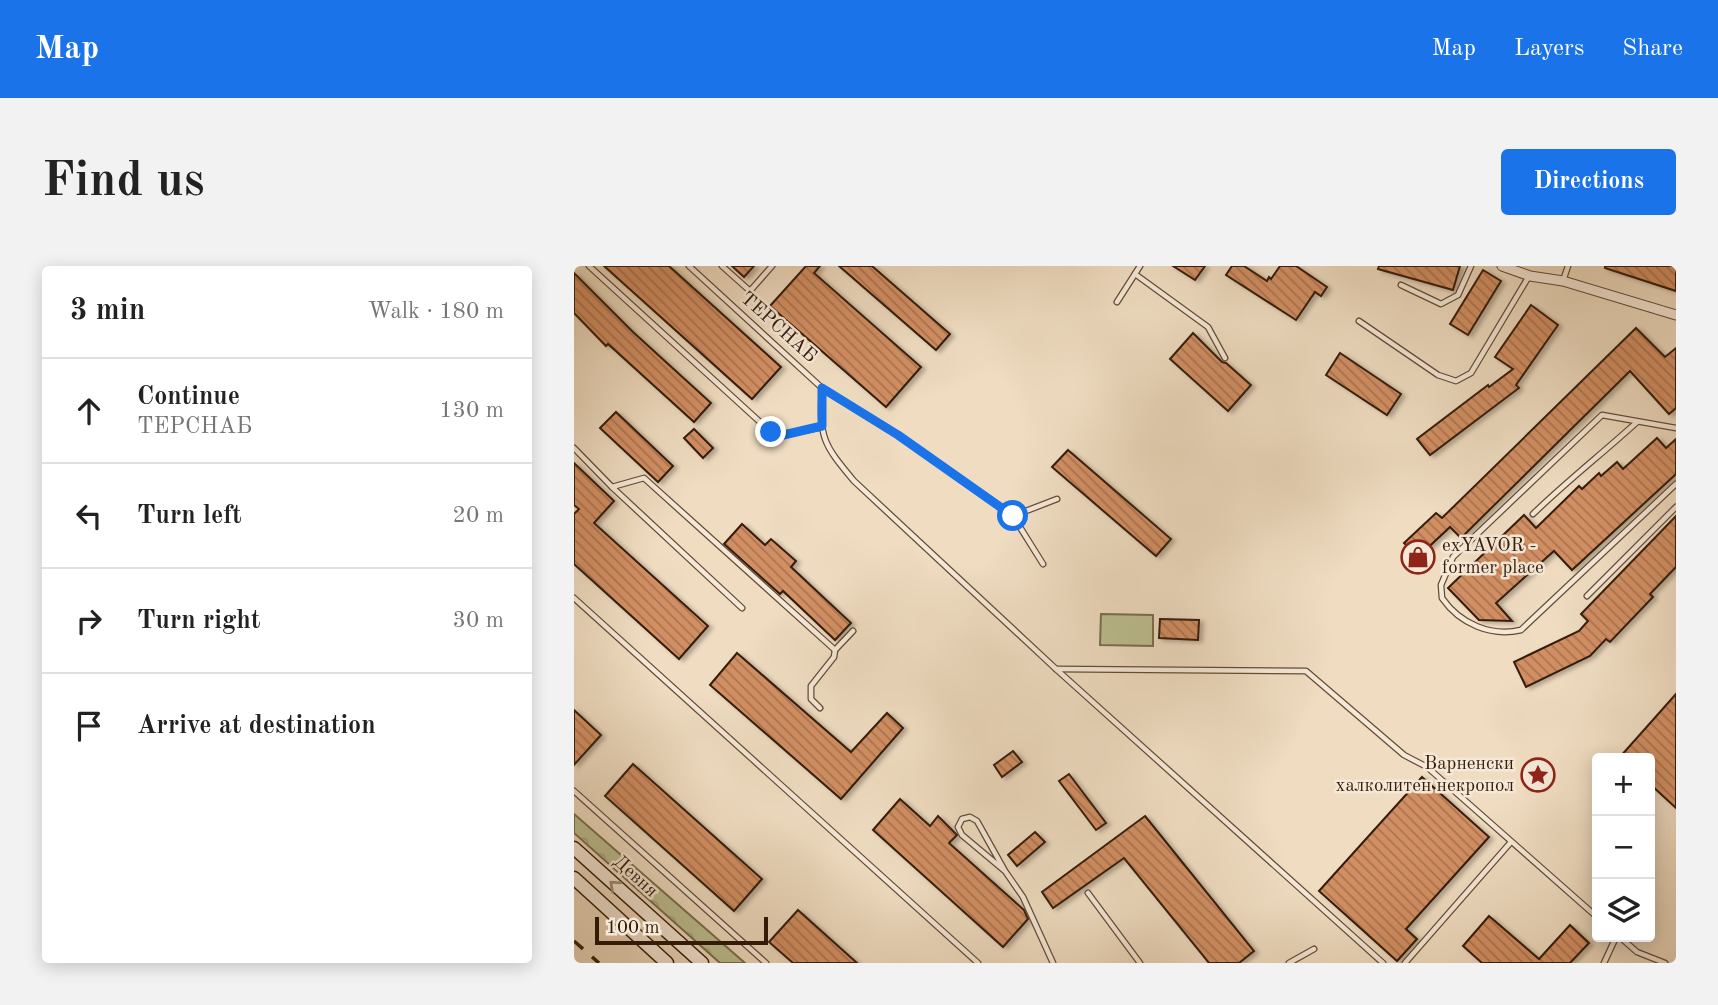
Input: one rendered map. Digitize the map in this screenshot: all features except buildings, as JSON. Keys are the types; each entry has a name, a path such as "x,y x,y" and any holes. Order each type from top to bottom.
{"main road":[{"name":"Девня","path":"574,848 702,963"},
{"path":"574,878 667,963"}],"street":[{"path":"1502,266 1676,315"}],"lane":[{"path":"589,266 771,432 779,436 822,426"},
{"name":"ТЕРСНАБ","path":"689,266 822,388 898,435 1013,516 1043,564"},
{"path":"722,266 750,291 772,266"},
{"path":"1117,302 1140,266"},
{"path":"1401,285 1441,304 1458,295 1471,266"},
{"path":"1563,281 1568,266"},
{"path":"1135,274 1208,327 1225,358"},
{"path":"1359,321 1438,375 1456,381 1471,373 1530,276"},
{"path":"822,388 822,426 829,452 854,481 1056,668 1383,963"},
{"path":"1676,428 1602,415 1453,558 1441,585 1442,598 1475,628 1507,633 1521,630 1676,484"},
{"path":"1533,513 1638,421"},
{"path":"574,448 742,608"},
{"path":"612,487 644,478 835,650"},
{"path":"1013,516 1057,499"},
{"path":"1587,596 1676,507"},
{"path":"574,598 978,963"},
{"path":"820,708 811,699 811,686 834,657 835,650 853,631"},
{"path":"1056,668 1306,671 1404,755 1427,767 1592,913"},
{"path":"574,791 766,963"},
{"path":"1005,871 962,835 958,827 962,819 970,817 977,821 1023,897 1053,963"},
{"path":"1405,963 1511,842"},
{"path":"1088,893 1140,963"},
{"path":"1604,963 1615,942"},
{"path":"1624,942 1637,952 1664,963"},
{"path":"1289,963 1314,949"}],"green space":[{"path":"1101,614 1153,615 1153,646 1100,645"},
{"path":"574,814 745,963 720,963 574,833"}],"railway":[{"path":"574,941 599,963"}],"place":[{"name":"exYAVOR - former place","path":"1418,557"},
{"name":"Варненски халколитен некропол","path":"1538,775"}],"route":[{"path":"771,432 779,436 822,426 822,388 898,435 1013,516"}]}
